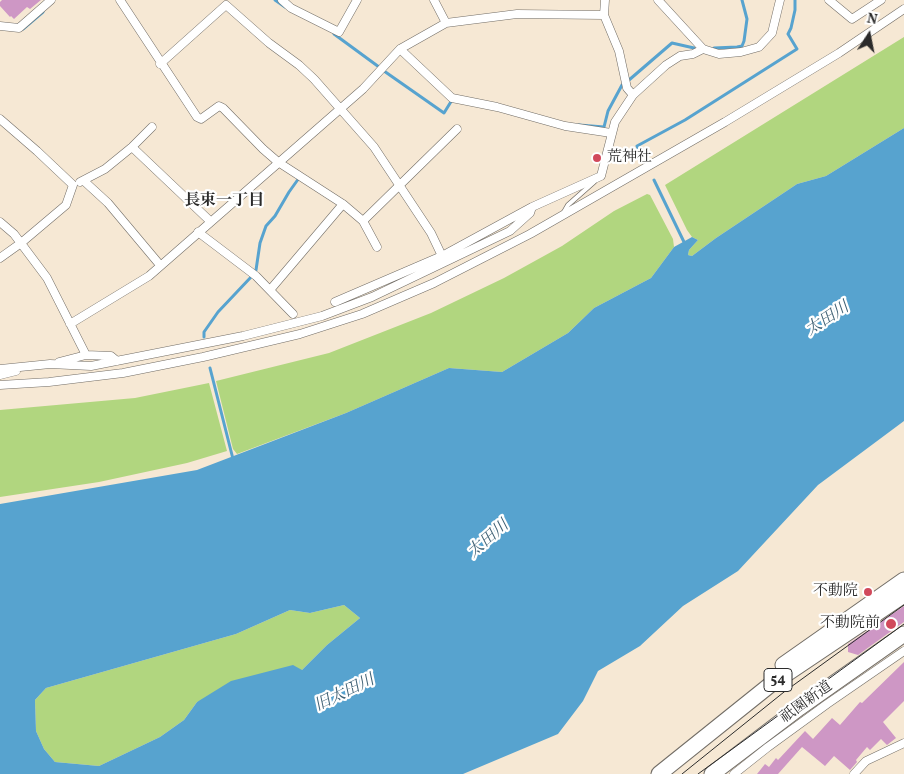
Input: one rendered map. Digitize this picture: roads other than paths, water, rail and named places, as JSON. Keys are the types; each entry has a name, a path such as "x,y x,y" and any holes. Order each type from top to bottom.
{"highway":[{"name":"54","path":"770,685 784,664 904,580"},
{"name":"54","path":"659,774 770,685 904,595"},
{"name":"祇園新道","path":"712,774 826,696 904,634"}],"street":[{"path":"0,26 20,28 51,0"},
{"path":"120,0 160,64 197,117 201,119 219,106 223,108 278,162 343,204 363,221 377,247"},
{"path":"282,0 291,8 339,32 353,1"},
{"path":"434,0 446,23"},
{"path":"605,0 604,15 618,51 627,88 633,95"},
{"path":"658,0 703,49 719,54 741,52 759,47 772,34 780,0"},
{"path":"829,0 852,18 881,0"},
{"path":"160,64 226,5 269,43 299,65 374,147 431,233 442,256"},
{"path":"0,385 49,382 123,373 203,357 300,334 362,314 434,282 562,216 742,112 839,53 904,9"},
{"path":"70,324 149,276 363,89 400,49 446,23 517,14 604,15"},
{"path":"400,49 452,98 497,107 565,126 611,132"},
{"path":"334,302 442,256 532,207 602,176 611,132 615,122 633,95 666,65 680,56 693,54 703,49"},
{"path":"0,119 73,185"},
{"path":"73,185 84,181 104,168 132,147 152,127"},
{"path":"363,221 457,128"},
{"path":"132,147 210,221"},
{"path":"84,181 108,203 160,265"},
{"path":"0,258 66,205 73,185"},
{"path":"270,290 343,204"},
{"path":"0,369 50,364 90,366 252,334 322,316 372,297 510,231 530,213 532,207"},
{"path":"0,222 14,234 46,278 86,355"},
{"path":"198,232 256,276 293,314"},
{"path":"0,375 86,355 111,356 117,361"},
{"path":"734,774 826,696 904,651"},
{"path":"854,774 866,761 904,743"}],"lane":[{"path":"562,216 568,205 602,176"}],"water":[{"path":"904,128 904,421 818,485 738,571 683,606 640,646 598,671 583,701 558,734 463,774 0,774 0,504 197,470 346,413 449,368 502,372 568,333 594,308 651,278 674,247 692,237 698,240 689,250 688,255 692,256 797,184 826,176","holes":["344,605 360,618 327,645 302,670 293,665 231,681 197,702 184,720 160,737 99,766 55,762 44,749 36,731 35,700 46,688 236,634 290,610 310,613"]}],"waterway":[{"path":"275,0 285,7"},
{"path":"714,48 742,46 747,19 742,0"},
{"path":"639,151 637,146 685,120 797,49 788,34 795,10 795,0"},
{"path":"23,29 43,12"},
{"path":"334,34 379,67"},
{"path":"629,80 672,43 694,48"},
{"path":"384,71 444,113 452,100"},
{"path":"579,125 604,127 608,111 622,85"},
{"path":"256,270 260,243 266,226 275,216 299,178"},
{"path":"654,180 684,242"},
{"path":"204,337 204,332 218,312 252,276"},
{"path":"210,368 233,459"}],"tram line":[{"path":"682,774 784,692 904,605"},
{"path":"698,774 904,624"}],"place":[{"name":"荒神社","path":"597,158"},
{"name":"不動院","path":"868,592"},
{"name":"不動院前","path":"891,624"}],"district":[{"name":"長束一丁目","path":"224,202"}],"water label":[{"name":"太田川","path":"828,320"},
{"name":"太田川","path":"489,540"},
{"name":"旧太田川","path":"345,694"}]}
